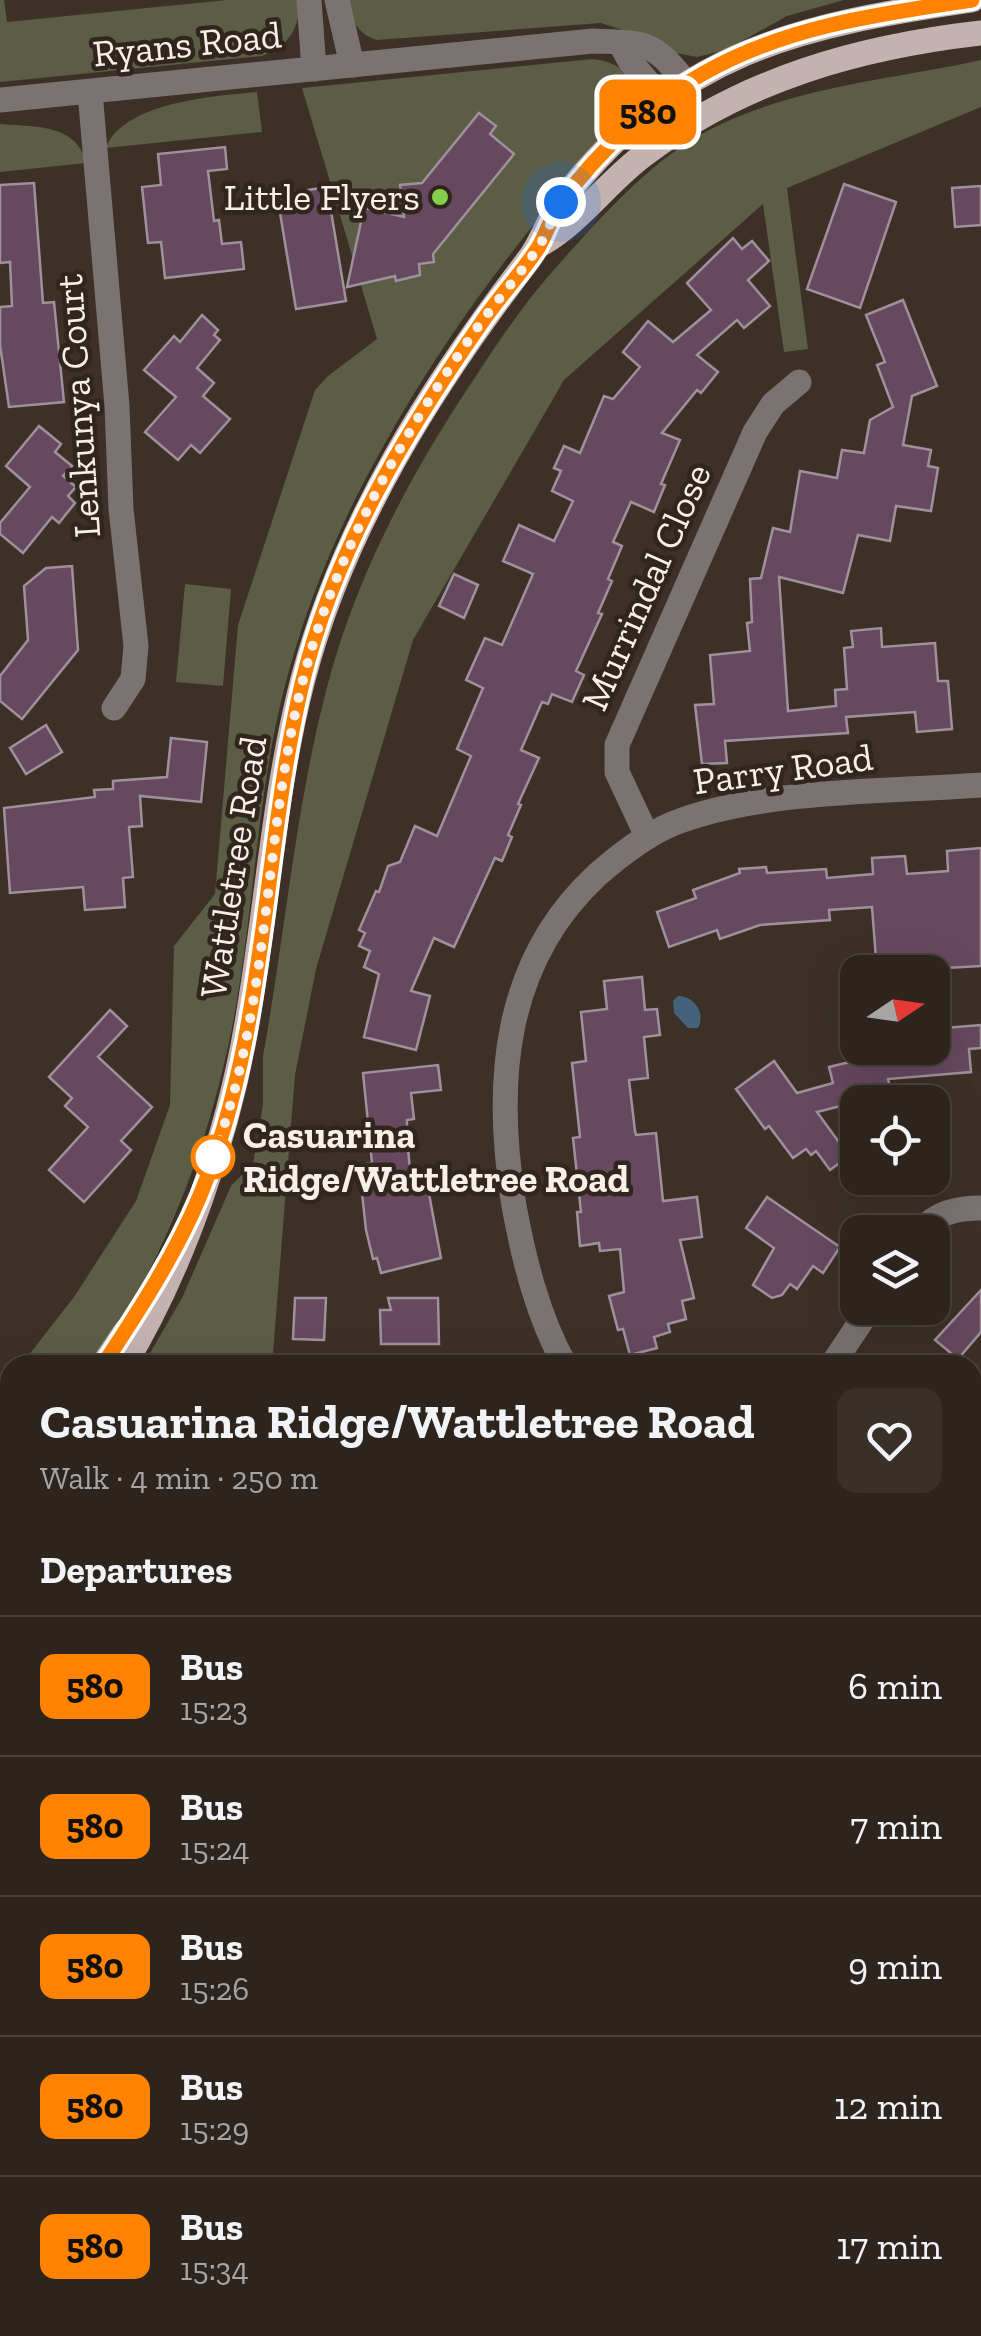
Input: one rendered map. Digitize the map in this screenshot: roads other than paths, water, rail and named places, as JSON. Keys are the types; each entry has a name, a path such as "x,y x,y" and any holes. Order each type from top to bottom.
{"main road":[{"path":"972,0 858,18 800,32 732,59 663,100 684,126 783,77 842,58 981,32"},
{"path":"686,83 708,111"},
{"name":"Wattletree Road","path":"129,1355 166,1283 224,1126 238,1073 280,790 303,680 320,622 363,519 416,424 480,325 540,244 552,217 571,190 631,126 663,100"},
{"name":"Wattletree Road","path":"540,244 562,230 635,161 684,126"},
{"name":"Wattletree Road","path":"109,1355 150,1292 198,1200"}],"street":[{"path":"309,0 314,69"},
{"path":"337,0 352,65"},
{"name":"Ryans Road","path":"0,100 561,42 648,45 667,59 686,83"},
{"path":"620,43 663,100"},
{"name":"Lenkunya Court","path":"90,92 117,406 121,509 136,646 133,679 114,708"},
{"name":"Murrindal Close","path":"647,836 617,772 618,745 755,432 773,404 799,382"},
{"name":"Parry Road","path":"556,1355 526,1266 512,1193 504,1105 509,1033 528,971 560,916 610,864 647,836 707,812 741,805 981,785"},
{"path":"944,1215 952,1210 981,1208"},
{"path":"839,1355 859,1325"}],"water":[{"path":"678,996 697,1006 698,1028 688,1028 674,1013 673,1001"}],"place":[{"name":"Little Flyers","path":"440,197"},
{"name":"Casuarina Ridge/Wattletree Road","path":"213,1157"}]}
